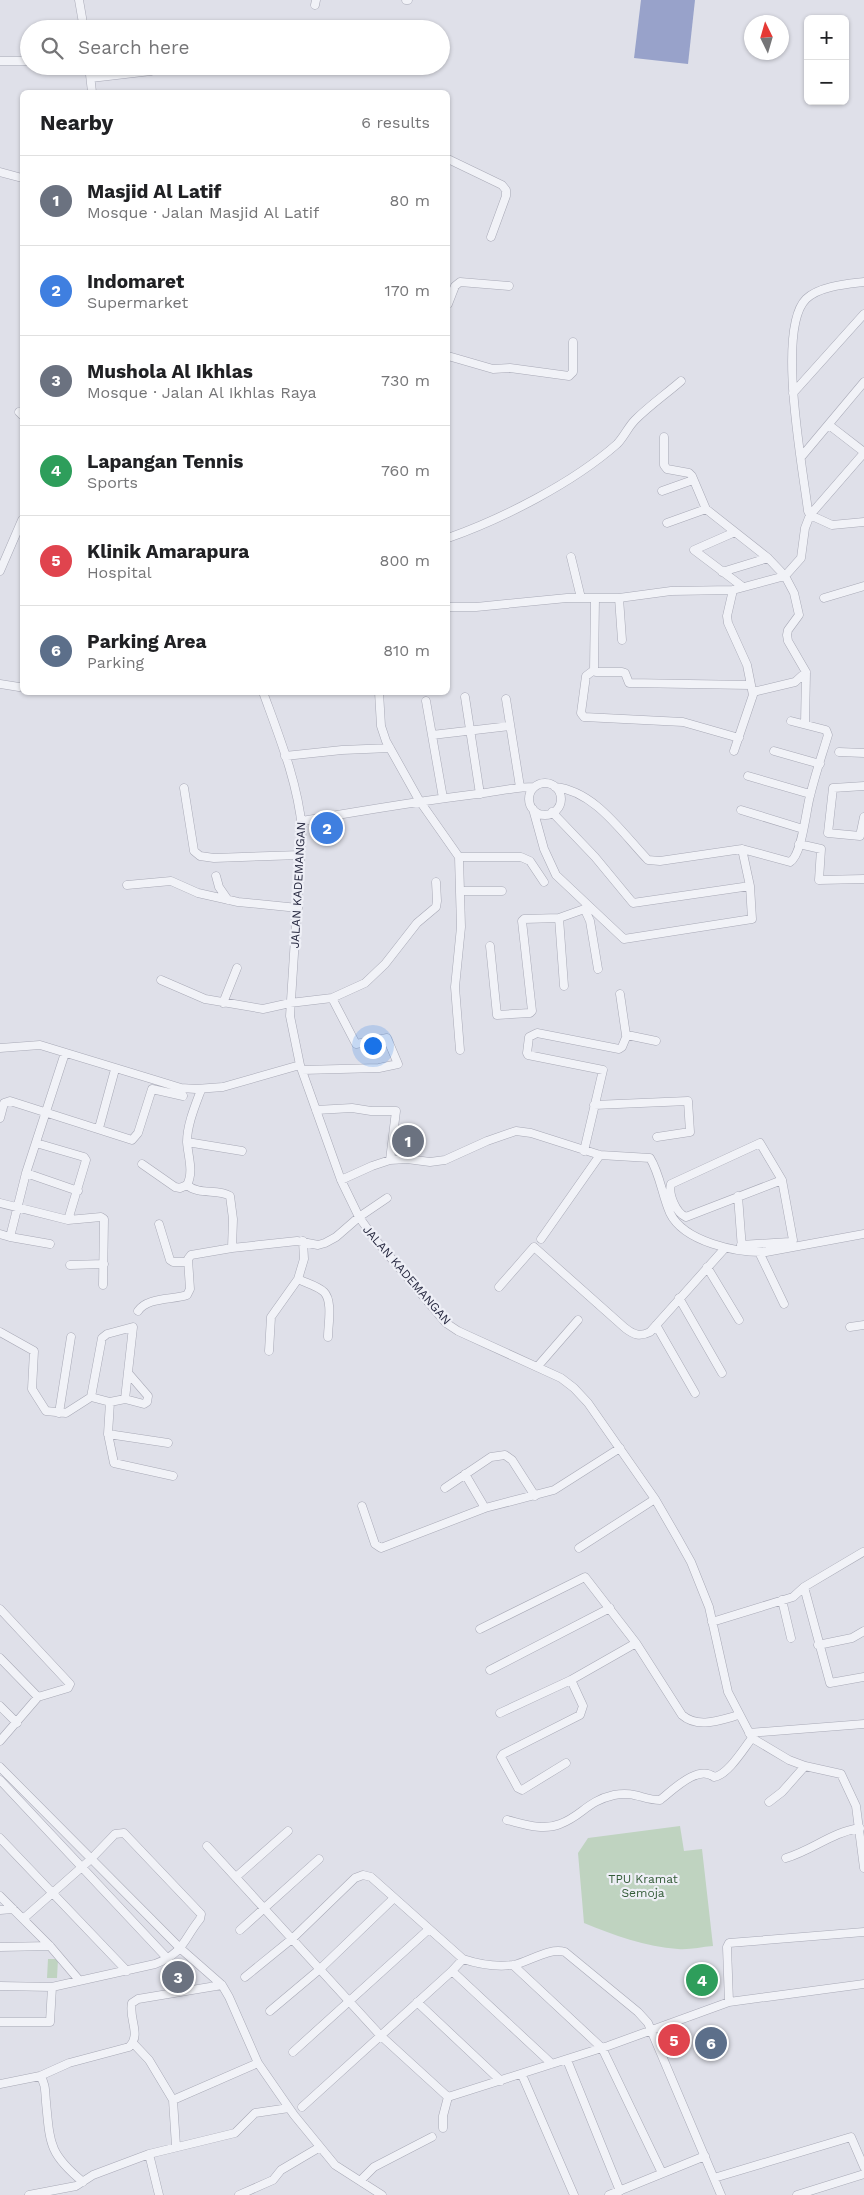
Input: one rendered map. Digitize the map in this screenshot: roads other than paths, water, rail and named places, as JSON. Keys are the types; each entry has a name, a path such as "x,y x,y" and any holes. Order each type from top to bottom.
{"street":[{"path":"80,0 83,20"},
{"path":"0,61 20,61"},
{"path":"90,75 92,90"},
{"path":"91,78 114,75"},
{"path":"450,160 502,185 506,190 506,196 491,237"},
{"path":"0,172 20,177"},
{"path":"451,284 464,281 509,286"},
{"path":"810,515 793,393 792,347 800,309 806,299 817,292 864,282"},
{"path":"793,393 864,314"},
{"path":"450,357 493,369 510,368 569,376 573,372 573,342"},
{"path":"450,537 484,525 546,492 593,463 616,445 634,421 682,381"},
{"path":"802,456 864,382"},
{"path":"450,607 476,607 581,598 619,598 671,591 733,590 790,572 801,558 805,528 810,515 864,452 829,425"},
{"path":"664,437 664,465 667,469 689,473 706,509 768,558 790,572 799,609 798,620 788,630 788,641 806,672 804,724"},
{"path":"662,491 693,480"},
{"path":"667,523 706,509"},
{"path":"810,515 832,525 864,522"},
{"path":"0,571 20,525"},
{"path":"735,532 694,550 743,587"},
{"path":"571,557 581,598"},
{"path":"722,572 768,558"},
{"path":"824,598 864,586"},
{"path":"733,590 727,616 728,623 747,665 752,689 734,751"},
{"path":"594,670 595,598"},
{"path":"619,598 622,640"},
{"path":"594,670 600,673 625,673 629,683 752,689 795,682 806,672"},
{"path":"594,670 586,676 581,713 584,717 683,722 739,738"},
{"path":"0,684 19,687"},
{"name":"JALAN KADEMANGAN","path":"264,695 285,756 302,821 298,908 290,1003 291,1024 301,1068 341,1180 358,1217 446,1323 458,1331 561,1378 588,1403 655,1498 691,1562 706,1599 724,1678 739,1716 750,1735 777,1754 805,1766 841,1774 860,1805 864,1868"},
{"path":"379,695 383,733 390,748 419,800 459,857 461,935 455,987 460,1050"},
{"path":"465,697 480,794"},
{"path":"506,699 520,787"},
{"path":"426,701 443,798"},
{"path":"302,821 419,800 480,794 520,787 534,787 544,783 555,787 571,789 591,802 610,818 648,860 660,861 742,849 790,862 793,860 799,844 827,732 791,721"},
{"path":"432,735 510,726"},
{"path":"285,756 342,750 390,748"},
{"path":"774,751 820,764"},
{"path":"839,752 864,753"},
{"path":"748,776 810,794"},
{"path":"864,786 833,788 828,833 860,836 864,817"},
{"path":"534,787 529,796 552,868 556,875 587,909 623,938 634,938 752,920 750,886 742,849"},
{"path":"533,809 542,814 552,812 558,807 559,793 555,787"},
{"path":"184,788 194,851 200,856 214,858 301,856"},
{"path":"741,810 803,829"},
{"path":"552,812 595,858 633,903 750,886"},
{"path":"799,844 821,849 819,880 864,878"},
{"path":"459,857 521,856 530,861 544,882"},
{"path":"216,876 219,888 228,900"},
{"path":"127,885 171,881 198,892 228,900 258,906 298,908"},
{"path":"161,980 205,999 263,1009 290,1003 332,998 365,983 376,974 417,923 436,907 438,901 436,882"},
{"path":"460,891 502,891"},
{"path":"490,946 498,1015 530,1013 532,1011 522,921 524,919 559,918 587,909"},
{"path":"587,909 598,968"},
{"path":"559,918 564,986"},
{"path":"223,1003 237,968"},
{"path":"584,1151 603,1069 528,1055 526,1053 529,1037 537,1033 619,1049 622,1047 626,1035 620,994"},
{"path":"0,1048 35,1044 181,1088 201,1090 228,1086 301,1068 379,1068 398,1064 387,1038 356,1044 332,998"},
{"path":"626,1035 656,1040"},
{"path":"10,1237 26,1173 65,1053"},
{"path":"99,1128 114,1073"},
{"path":"0,1118 6,1101 99,1128 132,1140 138,1133 152,1089 183,1096"},
{"path":"188,1185 190,1178 187,1142 192,1114 201,1090"},
{"path":"594,1105 688,1101 690,1132 657,1137"},
{"path":"316,1110 345,1108 396,1111 390,1160"},
{"path":"341,1180 390,1160 406,1159 436,1162 486,1141 516,1131 531,1133 600,1155 650,1158 670,1212 678,1224 706,1241 725,1248 742,1248 793,1240 782,1180 760,1143 676,1180 671,1184 670,1188 678,1212 686,1217 782,1180"},
{"path":"36,1142 84,1157 86,1164 68,1220"},
{"path":"187,1142 242,1151"},
{"path":"540,1239 600,1155"},
{"path":"142,1164 175,1187 180,1188 188,1185"},
{"path":"26,1173 78,1191"},
{"path":"188,1185 196,1191 224,1193 230,1196 233,1219 232,1248"},
{"path":"738,1196 742,1248"},
{"path":"138,1311 149,1303 187,1295 190,1289 188,1262 191,1255 303,1240 318,1245 325,1243 336,1237 358,1217 387,1198"},
{"path":"0,1203 68,1220 103,1218 105,1222 103,1285"},
{"path":"160,1224 170,1260 173,1262 188,1262"},
{"path":"0,1234 50,1244"},
{"path":"742,1248 758,1252 864,1234"},
{"path":"269,1350 271,1317 298,1279 304,1259 303,1240"},
{"path":"499,1287 534,1247 632,1334 645,1334 656,1325 725,1248"},
{"path":"758,1252 784,1304"},
{"path":"70,1265 104,1264"},
{"path":"707,1267 738,1320"},
{"path":"298,1279 323,1291 326,1295 328,1303 328,1337"},
{"path":"679,1298 722,1373"},
{"path":"538,1366 578,1320"},
{"path":"850,1328 864,1324"},
{"path":"656,1325 695,1393"},
{"path":"0,1332 34,1351 33,1391 46,1411 66,1413 91,1397 102,1338 107,1334 134,1327 125,1399"},
{"path":"59,1413 71,1336"},
{"path":"91,1397 110,1402 125,1399 144,1404 148,1400 148,1396 129,1374"},
{"path":"110,1402 108,1434 114,1464 173,1476"},
{"path":"108,1434 168,1443"},
{"path":"362,1506 375,1544 381,1548 485,1508 554,1490 620,1448"},
{"path":"445,1488 491,1456 498,1454 505,1455 512,1460 535,1496"},
{"path":"465,1474 485,1508"},
{"path":"579,1548 655,1498"},
{"path":"712,1622 793,1596 804,1587 863,1552"},
{"path":"480,1628 585,1577 636,1643 687,1720 705,1723 739,1716"},
{"path":"804,1587 818,1645 830,1683 864,1677"},
{"path":"782,1600 791,1638"},
{"path":"490,1670 610,1608"},
{"path":"0,1609 70,1682 68,1688 38,1697 0,1741"},
{"path":"818,1645 852,1638 864,1631"},
{"path":"500,1713 571,1680 636,1643"},
{"path":"0,1658 38,1697"},
{"path":"566,1763 522,1790 518,1788 503,1764 501,1757 503,1754 580,1716 583,1706 571,1680"},
{"path":"0,1706 17,1723"},
{"path":"507,1820 534,1827 548,1827 559,1825 568,1820 596,1800 615,1795 639,1794 660,1800 674,1788 701,1773 708,1773 714,1777 720,1776 731,1764 750,1735 864,1724"},
{"path":"769,1802 782,1792 805,1766"},
{"path":"0,1768 180,1949 222,1985 229,1996 258,2063 289,2108 335,2165 382,2195"},
{"path":"0,1780 168,1959"},
{"path":"786,1858 803,1853 839,1832 860,1828"},
{"path":"236,1877 288,1831"},
{"path":"0,1986 52,1987 128,1971 168,1959 180,1949 200,1919 200,1912 124,1833 114,1834 91,1859 23,1919"},
{"path":"0,1838 128,1971"},
{"path":"208,1846 380,2035 448,2098"},
{"path":"240,1930 319,1859"},
{"path":"245,1977 293,1938 360,1875 371,1877 462,1960 486,1964 513,1965 558,1951 565,1952 638,2012 652,2030 721,2195"},
{"path":"0,1896 50,1946 79,1980"},
{"path":"270,2011 320,1969 394,1898"},
{"path":"0,1910 13,1909"},
{"path":"293,2052 429,1929"},
{"path":"730,2002 727,1947 729,1943 864,1932"},
{"path":"0,1947 50,1946"},
{"path":"302,2107 462,1960"},
{"path":"513,1965 602,2048 662,2173"},
{"path":"452,1971 552,2064"},
{"path":"448,2098 602,2048 730,2002 864,1984"},
{"path":"134,2043 135,2037 131,2008 136,2001 222,1985"},
{"path":"0,2022 50,2022 52,1987"},
{"path":"417,2002 501,2081"},
{"path":"0,2084 40,2076 69,2063 123,2049 134,2043"},
{"path":"134,2043 149,2060 173,2100 176,2146"},
{"path":"566,2060 620,2190"},
{"path":"173,2100 258,2063"},
{"path":"522,2075 574,2195"},
{"path":"40,2076 45,2086 49,2130 55,2152 66,2168 83,2182"},
{"path":"444,2128 443,2116 448,2098"},
{"path":"29,2195 50,2193 76,2186 93,2176 149,2154 235,2133 255,2113 289,2108"},
{"path":"360,2181 374,2166 432,2137"},
{"path":"714,2178 851,2137 864,2167"},
{"path":"238,2195 273,2180 281,2170 320,2147"},
{"path":"149,2154 159,2195"},
{"path":"609,2195 704,2156"},
{"path":"797,2195 864,2174"},
{"path":"366,2195 371,2188"}],"water":[{"path":"641,0 695,0 688,64 634,58"}],"place":[{"name":"Indomaret","path":"327,828"},
{"name":"Masjid Al Latif","path":"408,1141"},
{"name":"Mushola Al Ikhlas","path":"178,1977"},
{"name":"Lapangan Tennis","path":"702,1980"},
{"name":"Klinik Amarapura","path":"674,2040"},
{"name":"Parking Area","path":"711,2043"}],"park label":[{"name":"TPU Kramat Semoja","path":"643,1886"}]}
